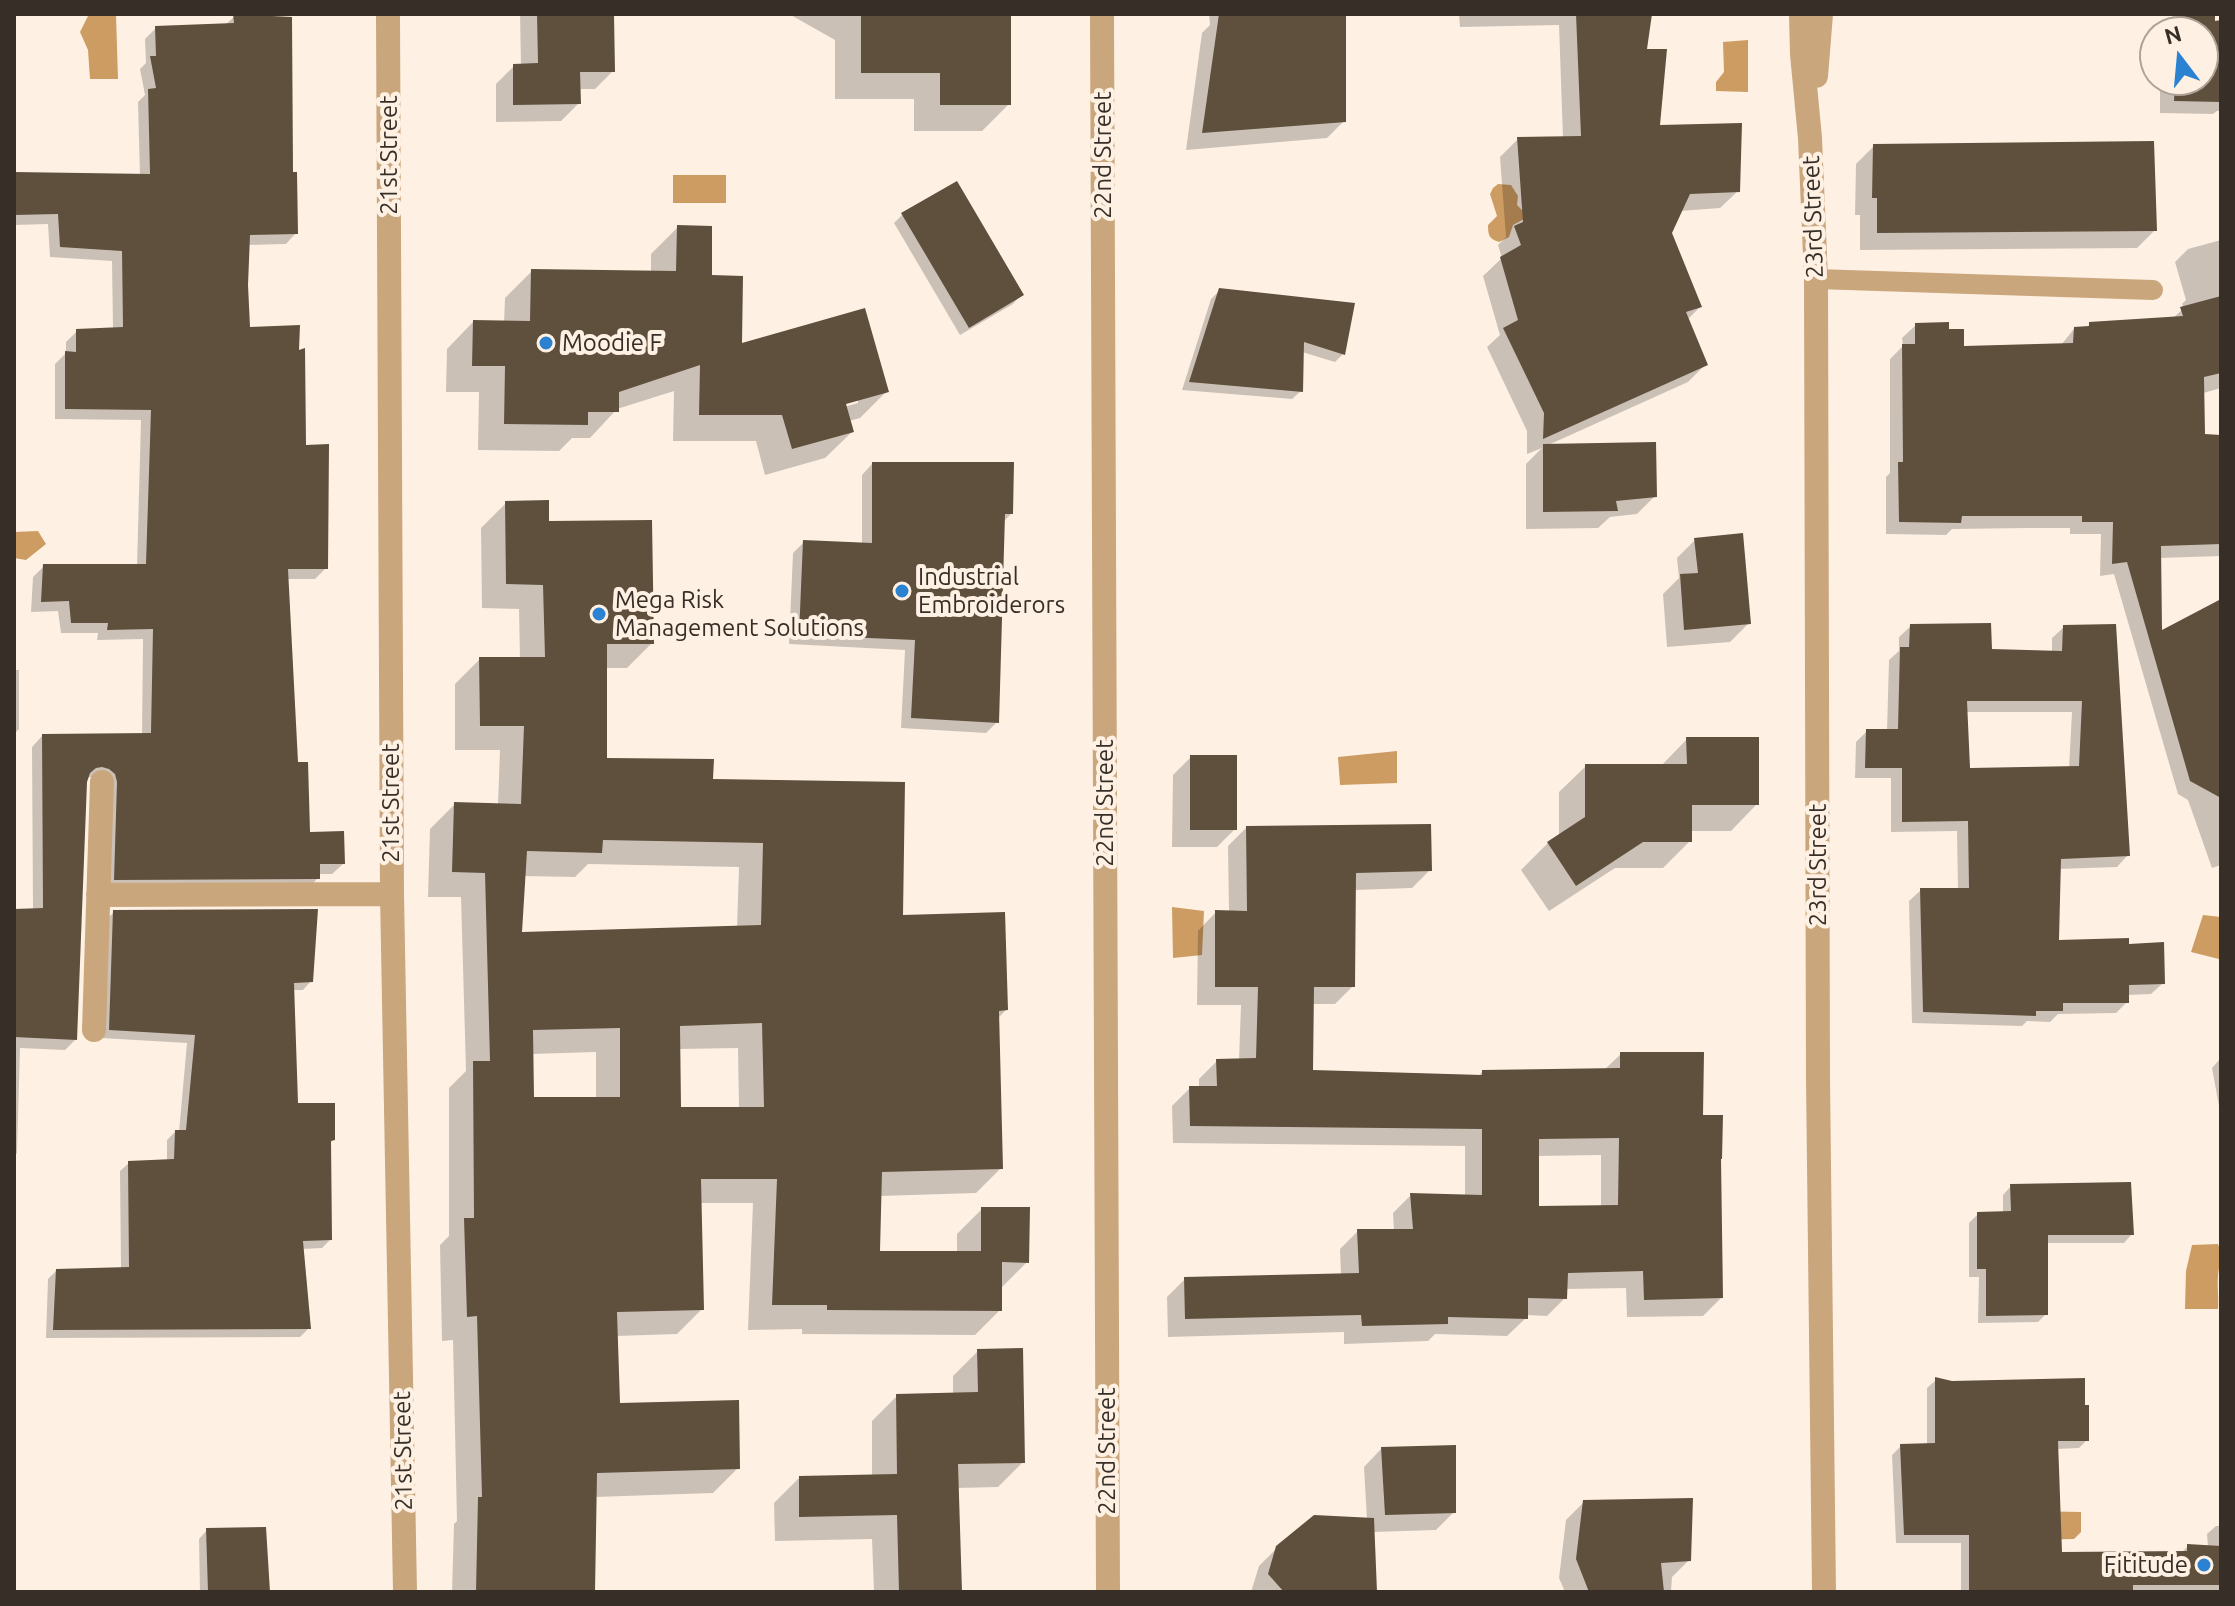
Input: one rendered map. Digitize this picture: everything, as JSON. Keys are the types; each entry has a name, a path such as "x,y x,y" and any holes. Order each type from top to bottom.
{"street":[{"name":"21st Street","path":"388,14 392,894 405,1592"},
{"name":"22nd Street","path":"1102,14 1108,1592"},
{"name":"23rd Street","path":"1801,14 1816,279 1818,1079 1824,1592"},
{"name":"23rd Street","path":"1810,138 1821,14"},
{"path":"94,1030 102,782"},
{"path":"98,895 392,894"}],"lane":[{"path":"1816,279 2153,290"}],"shaded area":[{"path":"89,14 116,15 118,79 90,79 88,50 80,32"},
{"path":"1748,40 1748,92 1716,91 1716,82 1724,72 1723,42"},
{"path":"673,175 726,175 726,203 673,203"},
{"path":"1498,184 1511,185 1518,196 1517,205 1524,212 1524,219 1513,225 1509,237 1499,242 1488,231 1488,225 1497,216 1490,194"},
{"path":"38,531 46,544 26,560 14,558 14,532"},
{"path":"1397,751 1397,783 1340,785 1338,757"},
{"path":"1172,907 1204,911 1202,955 1173,958"},
{"path":"2203,915 2221,917 2219,959 2191,952"},
{"path":"2218,1244 2218,1309 2185,1309 2186,1271 2192,1245"},
{"path":"2031,1511 2081,1512 2081,1532 2074,1539 2029,1540"}],"building":[{"path":"233,14 292,17 293,172 297,172 298,234 250,235 250,327 300,325 299,350 305,348 306,445 329,444 328,569 288,569 298,762 308,762 310,832 344,831 345,864 320,864 320,879 114,880 117,782 115,774 109,769 96,768 87,782 77,1040 14,1037 14,909 43,908 42,734 151,733 153,629 107,630 108,623 71,623 69,601 41,602 43,564 146,564 151,410 65,409 65,351 76,352 76,329 123,327 122,251 60,247 58,214 14,215 14,172 150,174 148,89 156,88 150,56 156,56 155,26 234,23"},
{"path":"537,14 614,14 615,72 580,72 581,104 513,105 513,64 538,63"},
{"path":"861,14 1011,14 1011,105 940,105 940,73 861,73"},
{"path":"1219,14 1346,14 1346,122 1202,133"},
{"path":"1576,14 1652,14 1647,49 1667,49 1660,125 1742,123 1740,192 1690,194 1672,233 1702,307 1686,312 1708,365 1543,439 1544,413 1503,328 1518,320 1500,257 1521,245 1514,226 1523,222 1517,137 1581,136"},
{"path":"2178,14 2215,14 2215,16"},
{"path":"2221,20 2221,102 2174,101 2174,96 2219,96"},
{"path":"2154,141 2157,231 1877,233 1877,198 1872,198 1873,144"},
{"path":"957,181 1024,295 969,328 901,213"},
{"path":"677,225 712,226 712,275 743,276 742,343 865,308 889,392 846,404 854,432 792,449 782,415 699,415 700,365 619,392 619,412 588,412 588,425 504,424 505,366 472,366 473,320 530,321 531,269 676,271"},
{"path":"1219,288 1355,303 1345,355 1304,342 1303,392 1189,382"},
{"path":"2221,296 2221,373 2204,377 2205,434 2221,435 2221,544 2161,546 2162,630 2221,599 2221,798 2190,781 2127,562 2112,564 2113,522 2082,522 2082,516 1962,516 1961,523 1899,522 1898,462 1903,462 1902,344 1915,344 1915,323 1949,322 1949,329 1964,329 1964,346 2073,343 2074,327 2089,326 2089,322 2183,316 2180,307"},
{"path":"1656,442 1657,497 1616,501 1618,511 1543,512 1543,444"},
{"name":"Industrial Embroiderors","path":"872,462 1014,462 1013,514 1005,514 999,723 911,718 915,640 799,635 803,540 872,543"},
{"path":"549,500 549,521 652,520 654,644 607,644 607,758 714,759 713,779 905,782 903,915 1005,912 1008,1010 999,1011 1003,1169 882,1172 880,1251 981,1251 981,1207 1030,1207 1029,1263 1002,1262 1002,1311 827,1310 827,1305 772,1305 777,1179 701,1179 704,1310 617,1312 620,1403 739,1400 740,1469 597,1473 595,1592 476,1592 478,1497 482,1497 477,1316 467,1317 464,1218 474,1218 473,1061 490,1061 485,873 452,872 454,802 521,804 524,726 480,726 479,657 545,657 543,585 506,584 505,501","holes":["603,840 763,843 761,925 522,932 527,851 602,853","762,1023 764,1107 681,1107 680,1026","620,1028 620,1097 534,1097 533,1030"]},
{"path":"1743,533 1751,624 1684,630 1680,574 1698,573 1694,538"},
{"path":"1991,623 1992,649 2062,651 2063,625 2116,624 2130,856 2061,859 2059,940 2129,938 2129,944 2164,942 2165,984 2129,985 2129,1003 2063,1003 2063,1011 2036,1011 2036,1016 1923,1012 1920,888 1969,888 1968,821 1902,822 1902,768 1865,768 1866,729 1898,729 1900,647 1909,647 1910,624","holes":["1967,701 2082,701 2079,766 1970,768"]},
{"path":"1686,737 1759,737 1759,805 1692,805 1692,842 1643,842 1576,886 1547,842 1585,817 1585,764 1687,764"},
{"path":"1190,755 1237,755 1237,830 1190,830"},
{"path":"1431,824 1432,871 1356,873 1355,987 1314,987 1313,1070 1482,1075 1482,1070 1620,1068 1620,1052 1704,1052 1703,1115 1723,1115 1723,1298 1644,1300 1643,1271 1568,1273 1567,1299 1528,1298 1528,1319 1448,1317 1448,1324 1362,1326 1361,1315 1185,1319 1184,1277 1359,1273 1357,1229 1413,1229 1410,1193 1482,1195 1482,1129 1190,1126 1189,1086 1217,1086 1216,1059 1256,1058 1258,987 1215,987 1215,910 1247,911 1246,826","holes":["1619,1138 1618,1205 1539,1206 1539,1139"]},
{"path":"318,909 313,982 294,983 298,1103 335,1103 335,1140 331,1141 332,1240 303,1241 311,1329 53,1330 56,1269 129,1267 128,1161 174,1159 175,1130 186,1130 195,1035 109,1030 113,910"},
{"path":"2131,1182 2134,1235 2048,1235 2048,1315 1986,1316 1986,1269 1977,1269 1977,1212 2011,1211 2010,1184"},
{"path":"1023,1348 1025,1463 958,1464 962,1592 899,1592 897,1515 799,1517 799,1476 897,1474 896,1394 978,1392 977,1349"},
{"path":"1935,1377 1952,1381 2085,1378 2089,1441 2058,1441 2062,1552 2187,1551 2187,1544 2221,1546 2221,1585 2133,1585 2133,1592 1969,1592 1969,1535 1904,1535 1900,1444 1935,1443"},
{"path":"1456,1445 1456,1513 1385,1515 1381,1447"},
{"path":"1693,1498 1691,1561 1661,1563 1664,1592 1589,1592 1576,1559 1583,1500"},
{"path":"1314,1515 1374,1518 1377,1592 1284,1592 1268,1574 1276,1546"},
{"path":"266,1527 270,1592 208,1592 206,1528"}],"place":[{"name":"Moodie F","path":"546,343"},
{"name":"Industrial Embroiderors","path":"902,591"},
{"name":"Mega Risk Management Solutions","path":"599,614"},
{"name":"Fititude","path":"2204,1565"}]}
